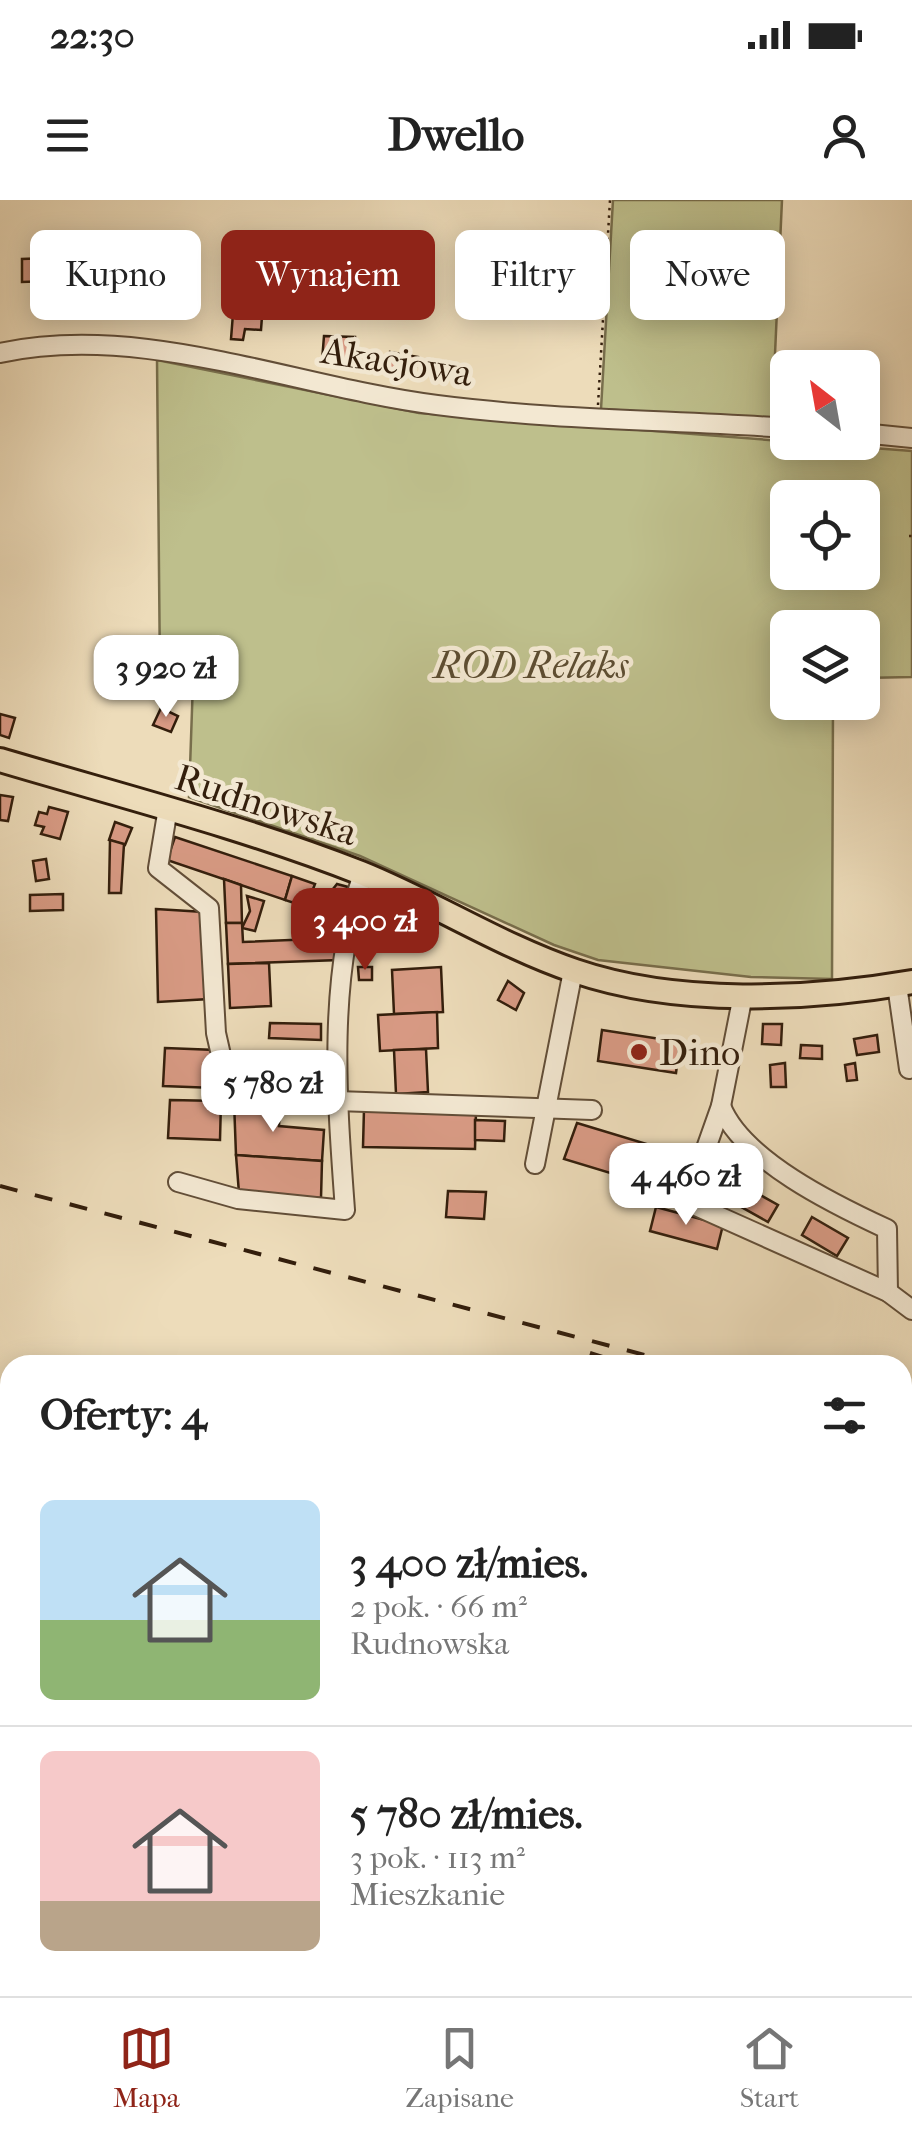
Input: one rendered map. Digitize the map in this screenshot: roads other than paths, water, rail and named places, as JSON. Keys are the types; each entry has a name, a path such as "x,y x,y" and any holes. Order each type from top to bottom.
{"main road":[{"name":"Rudnowska","path":"0,760 168,808 363,874 574,970 624,983 801,997 905,984"}],"street":[{"name":"Akacjowa","path":"0,353 92,342 133,346 404,400 770,427"},
{"path":"880,435 912,438"},
{"path":"168,808 158,868 209,908 216,1033 228,1086 337,1100 592,1110"},
{"path":"178,1182 238,1199 345,1210 337,1100 350,911 363,874"},
{"path":"535,1164 574,970"},
{"path":"905,984 908,1070"},
{"path":"742,995 720,1106 687,1202 888,1292 912,1310"},
{"path":"720,1106 731,1132 828,1201 887,1229 888,1292"}],"railway":[{"path":"0,1186 645,1355"},
{"path":"590,1353 596,1355"}],"place":[{"name":"Dino","path":"639,1052"}],"park label":[{"name":"ROD Relaks","path":"531,665"}]}
